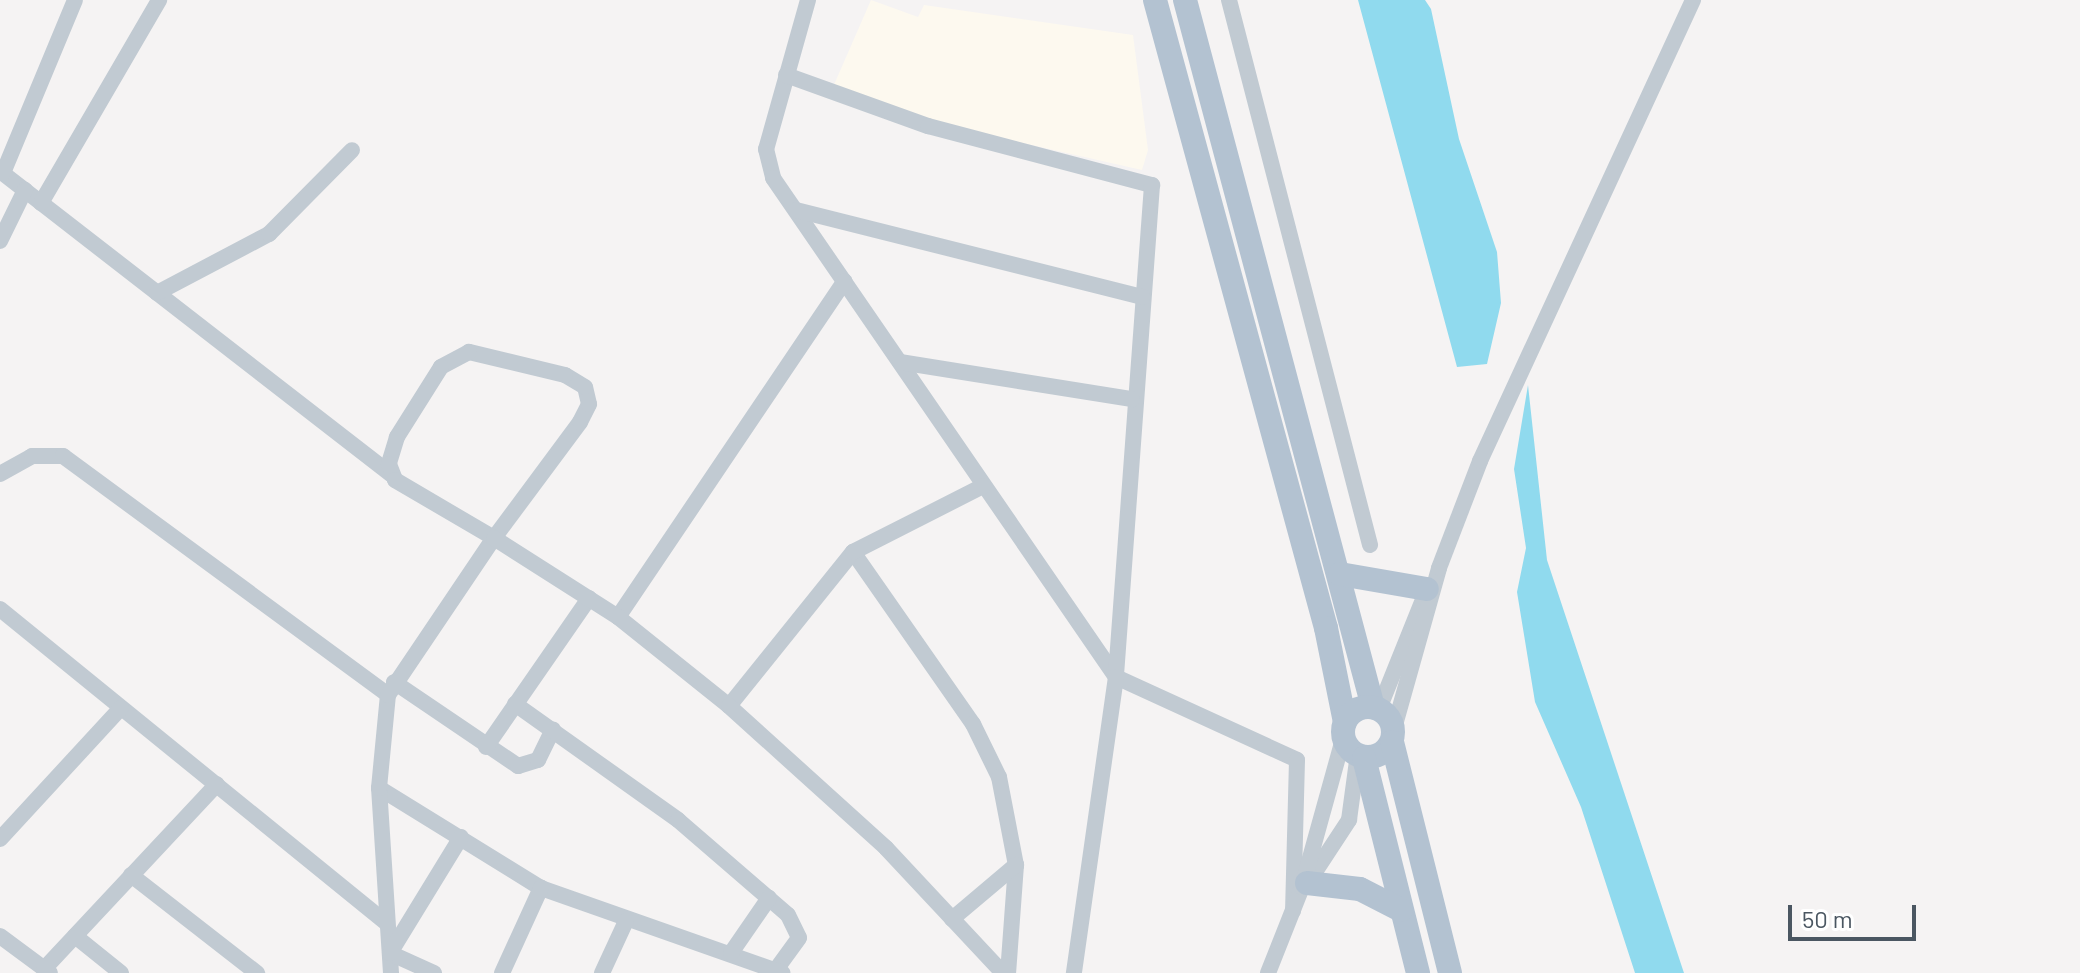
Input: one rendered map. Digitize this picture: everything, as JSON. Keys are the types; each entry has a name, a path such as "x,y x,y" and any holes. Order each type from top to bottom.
{"main road":[{"path":"1155,0 1326,628 1352,743 1418,973"},
{"path":"1185,0 1376,708 1392,737 1450,973"},
{"path":"1340,574 1433,578"},
{"path":"1352,743 1376,708"},
{"path":"1352,743 1392,737"},
{"path":"1305,885 1360,889 1401,910"}],"street":[{"path":"75,0 1,172 391,474 618,617 729,706 1005,973"},
{"path":"41,203 159,0"},
{"path":"808,0 766,158 796,210 1116,677 1297,760 1293,911"},
{"path":"1229,0 1370,545"},
{"path":"1376,708 1548,307 1693,0"},
{"path":"786,75 928,126 1152,185 1132,399 1116,677 1074,973"},
{"path":"157,293 269,234 352,150"},
{"path":"0,241 25,190"},
{"path":"796,210 1142,297"},
{"path":"618,617 845,281"},
{"path":"391,474 397,437 456,354 499,356 580,382 589,394 587,412 494,538 391,688 379,788 391,973"},
{"path":"900,362 1132,399"},
{"path":"0,474 32,456 63,456 391,688 486,747 529,767 553,729"},
{"path":"729,706 853,552 983,486"},
{"path":"853,552 990,755 1008,802 1016,865 1005,973"},
{"path":"1392,737 1433,578"},
{"path":"486,747 589,598"},
{"path":"0,610 387,923"},
{"path":"379,788 541,888 626,921 779,971 792,956 799,931 769,898 553,729 515,704"},
{"path":"0,839 6,821 121,708"},
{"path":"1268,973 1305,885 1352,743"},
{"path":"1305,885 1349,820 1352,743"},
{"path":"0,936 47,971 75,936 217,784"},
{"path":"390,953 461,837"},
{"path":"952,919 1016,865"},
{"path":"131,875 257,973"},
{"path":"502,973 541,888"},
{"path":"731,953 769,898"},
{"path":"602,973 626,921"},
{"path":"75,936 121,973"},
{"path":"390,953 434,973"}],"shaded area":[{"path":"871,0 918,17 924,5 1133,35 1148,150 1142,170 956,128 833,87"}],"water":[{"path":"1358,0 1425,0 1431,9 1459,139 1497,252 1501,303 1487,364 1457,367"},
{"path":"1528,385 1547,560 1684,973 1635,973 1581,807 1535,702 1517,592 1526,548 1514,469"}]}
